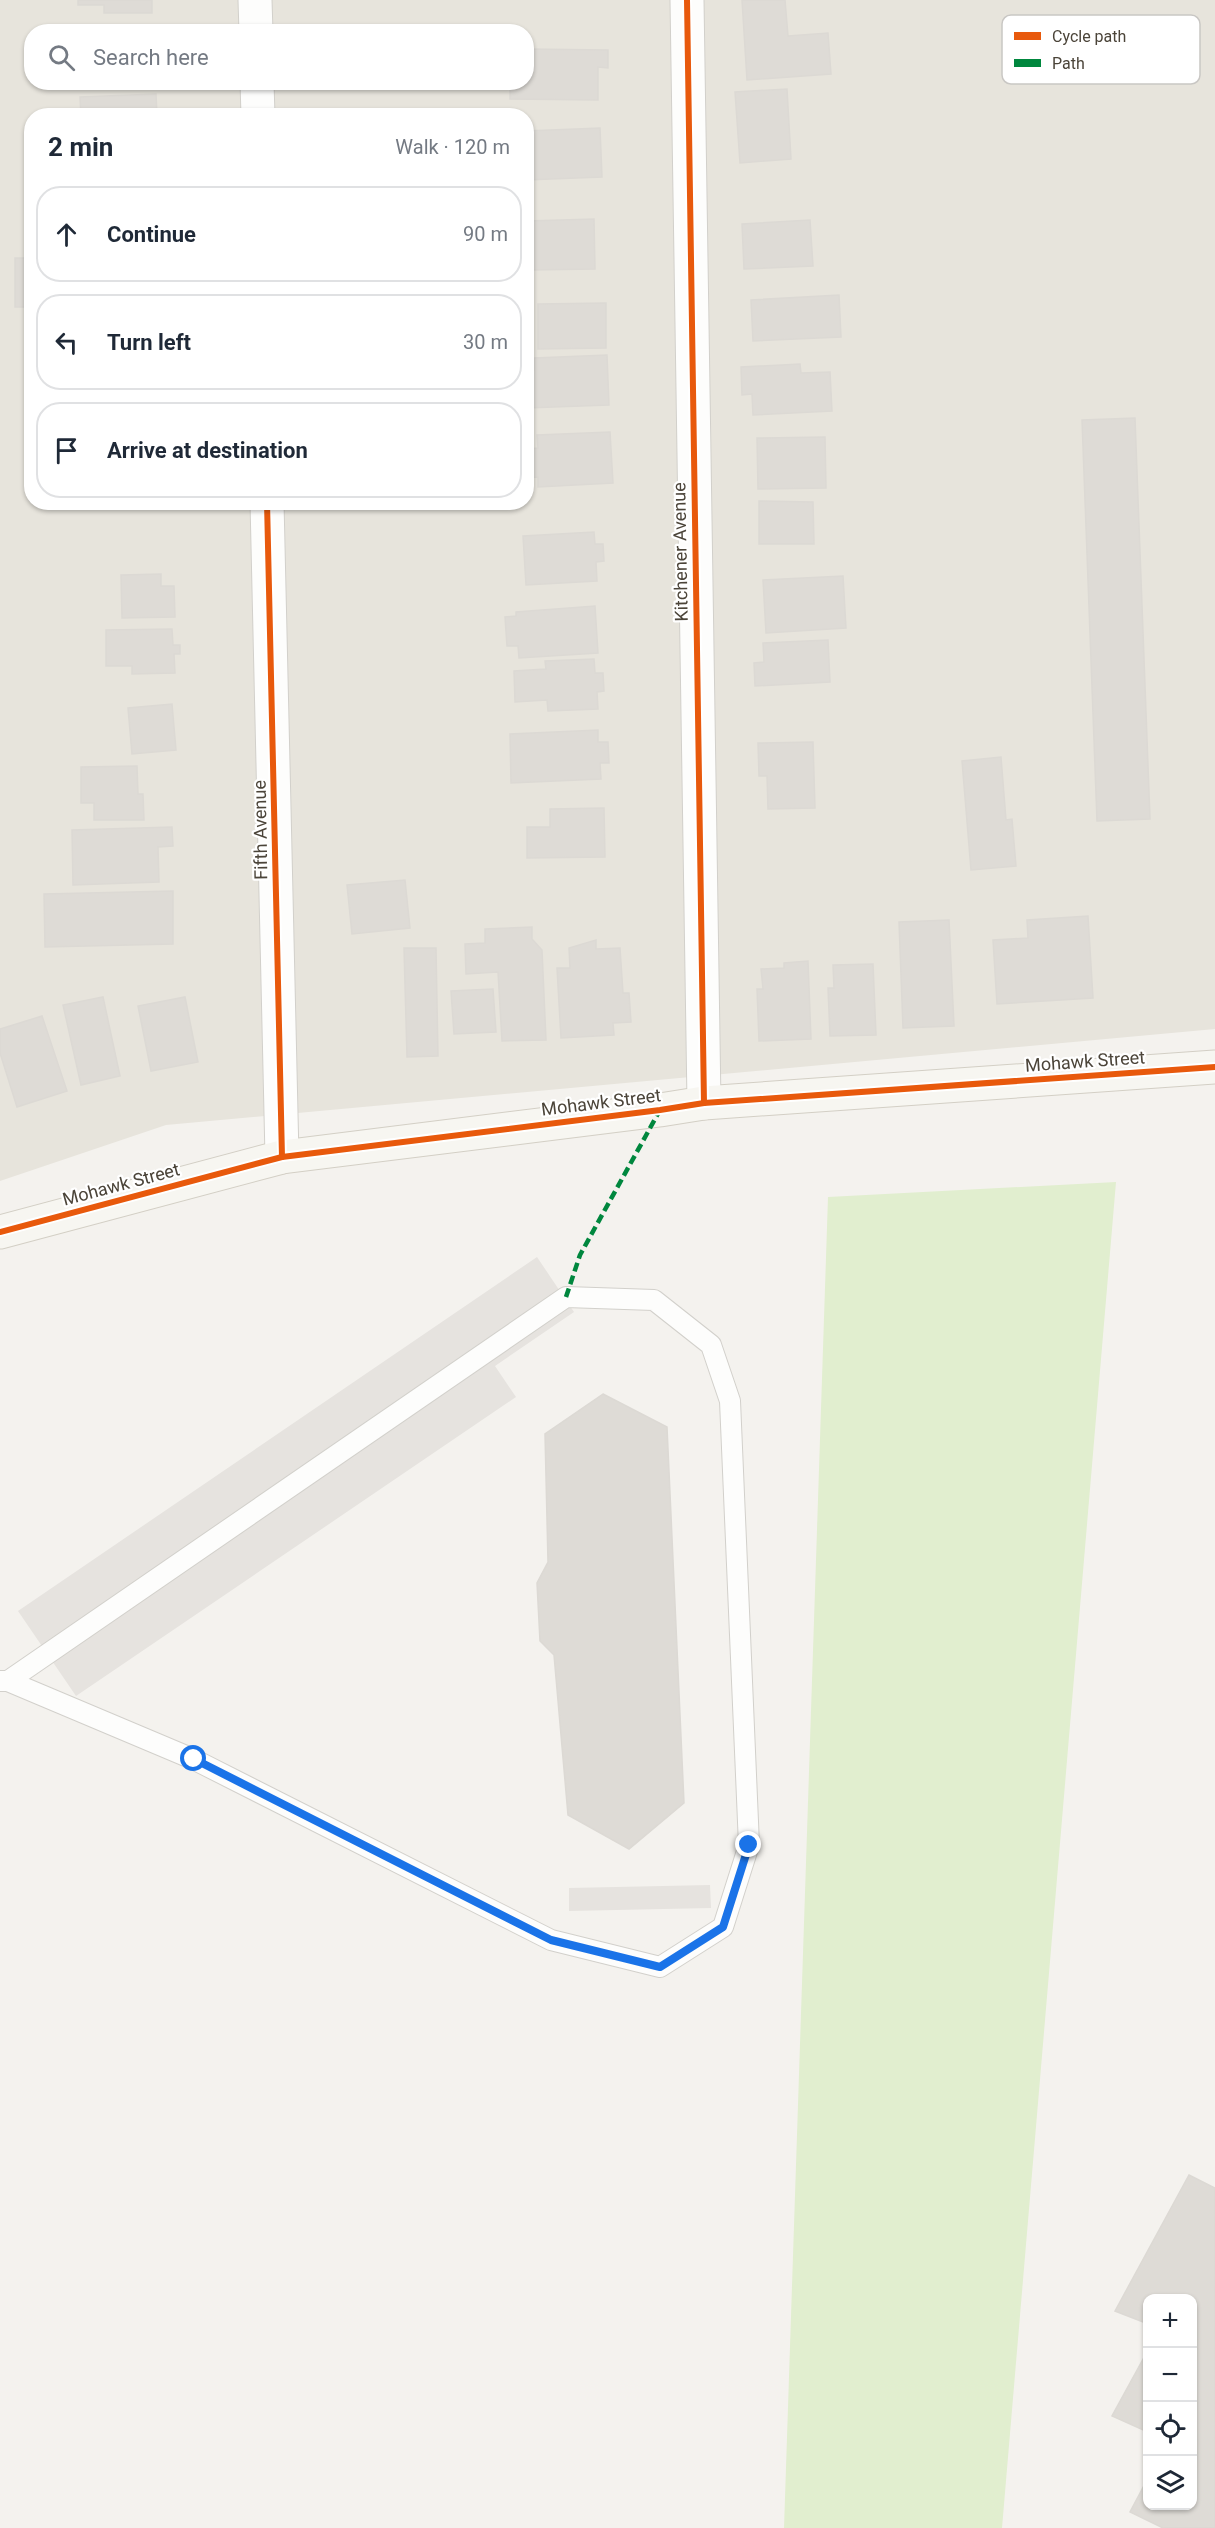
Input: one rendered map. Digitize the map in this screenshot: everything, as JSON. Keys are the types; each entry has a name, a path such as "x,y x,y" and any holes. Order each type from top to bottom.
{"street":[{"path":"255,0 256,24"},
{"name":"Kitchener Avenue","path":"687,0 704,1103"},
{"path":"257,90 258,108"},
{"name":"Fifth Avenue","path":"267,510 282,1156"},
{"name":"Mohawk Street","path":"0,1232 282,1156 704,1103 1215,1067"}],"lane":[{"path":"566,1297 654,1300 711,1346 730,1401 749,1845 723,1927 660,1967 551,1940 194,1759 4,1681 566,1297"}],"shaded area":[{"path":"0,0 1215,0 1215,1029 166,1125 0,1181"},
{"path":"537,1257 574,1312 495,1366 516,1397 76,1696 18,1611"},
{"path":"710,1885 711,1908 569,1911 569,1888"}],"green space":[{"path":"1116,1182 1002,2528 784,2528 828,1197"}],"building":[{"path":"78,0 152,0 152,13 104,13 104,5 78,5"},
{"path":"742,0 785,0 788,36 828,33 831,74 747,80"},
{"path":"534,49 608,50 608,68 598,67 598,100 510,99 510,90 534,90"},
{"path":"787,89 791,159 740,163 735,92"},
{"path":"156,94 157,108 81,108 80,97"},
{"path":"600,128 602,177 534,180 534,131"},
{"path":"594,219 595,269 534,270 534,221"},
{"path":"810,220 813,266 744,269 742,224"},
{"path":"15,258 24,258 24,307 15,307"},
{"path":"839,295 841,337 753,341 751,300"},
{"path":"606,303 606,348 538,349 538,304"},
{"path":"607,355 609,405 534,408 534,358"},
{"path":"800,364 801,373 830,372 832,411 753,415 752,394 742,395 741,367"},
{"path":"1135,418 1150,819 1097,821 1082,420"},
{"path":"610,432 613,483 538,487 538,477 534,477 534,448 538,448 537,435"},
{"path":"825,437 826,488 758,489 757,438"},
{"path":"759,501 813,502 814,544 759,544"},
{"path":"594,532 595,544 603,544 604,561 596,562 597,581 526,585 523,536"},
{"path":"161,574 161,586 174,586 175,617 122,618 121,575"},
{"path":"843,576 846,628 766,633 763,580"},
{"path":"595,606 598,653 519,658 518,646 507,646 505,617 516,616 516,612"},
{"path":"172,629 173,645 180,645 180,654 174,654 175,673 132,674 132,666 106,666 106,630"},
{"path":"828,640 830,682 755,686 754,663 764,662 763,643"},
{"path":"594,659 595,673 603,673 604,691 597,692 598,709 548,711 547,700 515,702 514,671 546,669 545,661"},
{"path":"172,704 176,750 132,754 128,708"},
{"path":"598,730 598,742 608,742 609,763 600,763 601,779 511,783 510,734"},
{"path":"813,742 815,808 768,809 767,776 759,776 758,743"},
{"path":"1001,757 1006,820 1012,819 1016,866 971,870 962,761"},
{"path":"137,766 138,794 143,794 144,820 94,820 94,803 81,803 81,767"},
{"path":"604,808 605,857 527,858 527,827 550,827 550,809"},
{"path":"172,827 173,846 158,847 159,882 73,885 72,830"},
{"path":"405,880 410,928 352,934 347,885"},
{"path":"173,891 173,944 45,947 44,894"},
{"path":"1088,916 1093,998 997,1004 993,940 1028,938 1027,920"},
{"path":"949,920 954,1026 903,1028 899,922"},
{"path":"532,927 532,939 542,950 546,1040 502,1041 498,972 466,974 465,944 485,943 485,929"},
{"path":"596,940 596,949 620,948 623,993 629,993 631,1022 613,1023 614,1035 561,1038 557,968 570,968 569,948"},
{"path":"404,948 436,948 438,1056 407,1057"},
{"path":"808,961 811,1039 759,1041 757,989 763,989 761,969 784,968 784,963"},
{"path":"873,964 876,1035 830,1036 828,988 834,988 833,965"},
{"path":"493,989 496,1032 454,1034 451,991"},
{"path":"103,997 120,1076 81,1085 63,1005"},
{"path":"185,997 198,1062 151,1071 138,1006"},
{"path":"42,1016 67,1091 17,1107 0,1053 0,1029"},
{"path":"603,1394 667,1427 684,1803 629,1849 568,1815 554,1655 540,1641 537,1583 548,1562 545,1434"},
{"path":"1189,2175 1215,2188 1215,2528 1163,2528 1130,2512 1143,2487 1143,2510 1197,2510 1197,2294 1143,2294 1143,2322 1115,2311"},
{"path":"1143,2359 1143,2430 1112,2416"}],"marked path":[{"path":"566,1297 580,1255 660,1110"}],"cycle path":[{"path":"687,0 704,1103"},
{"path":"267,510 282,1157"},
{"path":"0,1232 282,1157 704,1103 1215,1067"}],"route":[{"path":"194,1759 551,1940 660,1967 723,1927 749,1845"}]}
